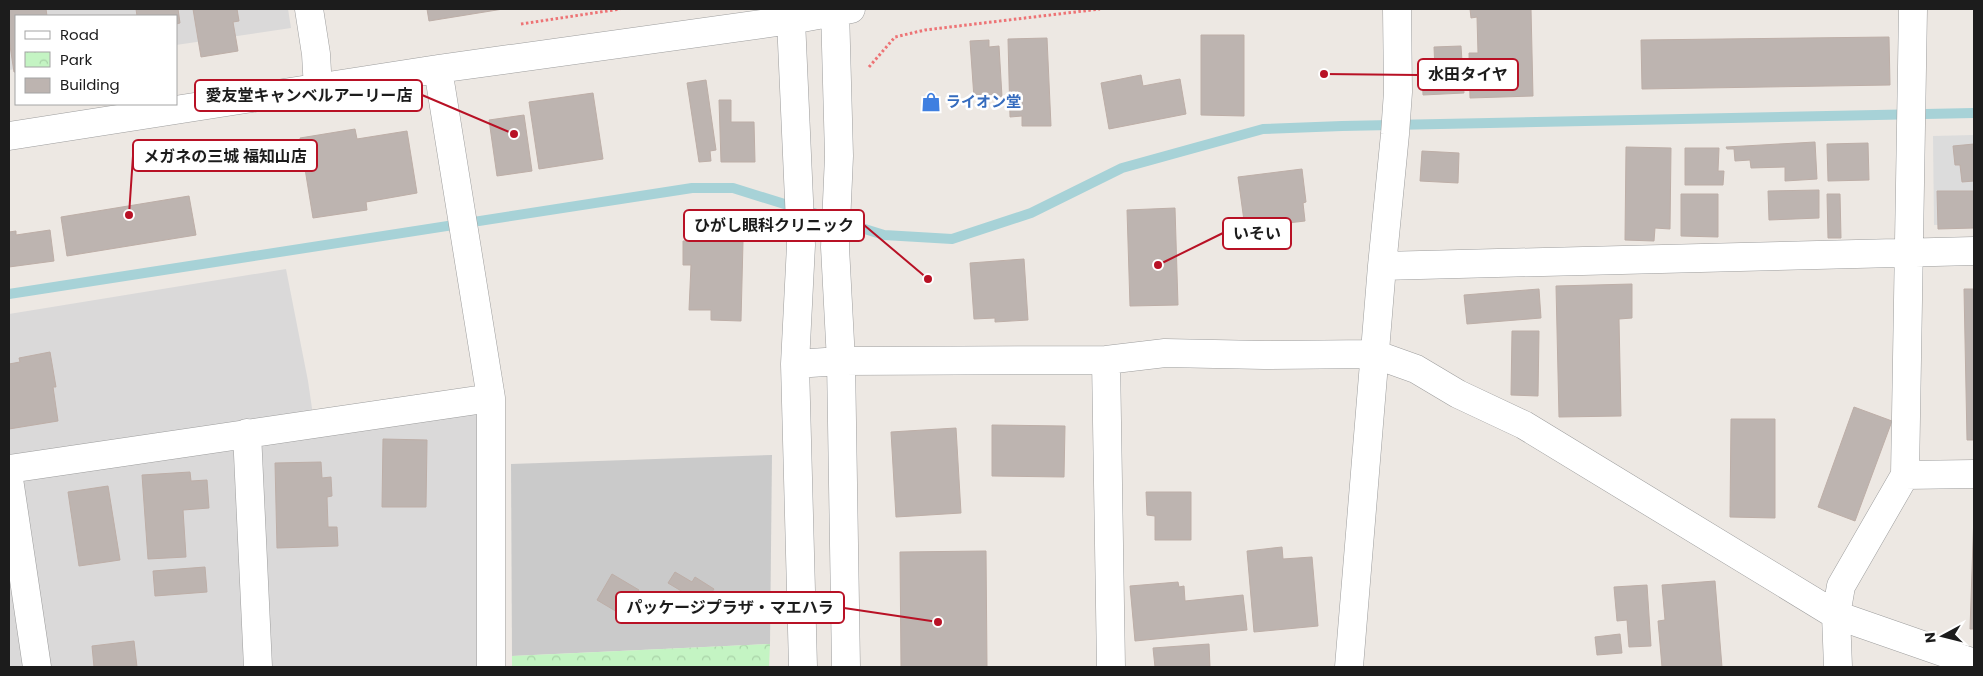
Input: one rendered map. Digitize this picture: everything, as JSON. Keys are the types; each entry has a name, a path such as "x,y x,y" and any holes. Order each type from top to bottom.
{"street":[{"path":"308,9 316,54 318,89"},
{"path":"1349,667 1374,354 1395,134 1398,92 1397,9"},
{"path":"1838,667 1836,615 1841,586 1905,475 1913,9"},
{"path":"9,136 792,14 841,10 835,247 841,361 846,667"},
{"path":"792,14 801,245 795,364 803,667"},
{"path":"438,69 491,398 491,667"},
{"path":"1382,266 1974,251"},
{"path":"795,364 841,361 1106,360 1165,353 1264,355 1374,354 1416,369 1458,394 1524,425 1836,615 1974,663"},
{"path":"1106,360 1111,667"},
{"path":"9,469 491,398"},
{"path":"247,433 258,667"},
{"path":"1905,475 1974,474"},
{"path":"9,479 38,667"}],"path":[{"path":"863,73 895,37 925,30 1100,9"}],"shaded area":[{"path":"9,9 288,9 291,28 178,45 178,15 15,15 15,69 9,70"},
{"path":"1974,135 1974,224 1934,225 1933,136"},
{"path":"286,269 314,422 459,389 478,402 485,667 9,667 9,314"},
{"path":"772,455 770,644 512,656 511,464"}],"green space":[{"path":"770,644 769,667 512,667 512,656"}],"building":[{"path":"9,9 46,9 47,15 15,15 15,72 9,39"},
{"path":"136,9 178,9 180,23 178,24 178,15 137,15"},
{"path":"193,9 237,9 239,21 233,22 238,51 201,57"},
{"path":"427,9 503,9 429,21"},
{"path":"1470,9 1531,9 1533,96 1470,98 1469,53 1478,53 1477,17 1471,18"},
{"path":"1201,35 1244,35 1244,116 1201,115"},
{"path":"1889,37 1890,85 1642,89 1641,40"},
{"path":"1047,38 1051,126 1022,126 1022,116 1010,117 1008,39"},
{"path":"989,40 989,47 999,46 1002,97 974,98 970,41"},
{"path":"1461,46 1464,93 1423,95 1422,70 1435,69 1434,47"},
{"path":"1141,75 1143,86 1180,79 1186,114 1109,129 1101,83"},
{"path":"706,80 716,150 710,151 711,161 699,162 687,83"},
{"path":"593,93 603,159 539,169 529,102"},
{"path":"719,100 731,100 731,122 754,122 755,162 721,162"},
{"path":"524,115 532,171 497,176 489,120"},
{"path":"355,129 357,139 407,131 417,193 366,202 367,210 313,218 300,138"},
{"path":"1815,142 1817,179 1785,181 1785,167 1751,168 1750,160 1735,161 1734,149 1727,149 1726,147"},
{"path":"1868,143 1869,180 1828,181 1827,144"},
{"path":"1974,144 1974,181 1962,182 1960,165 1955,165 1953,146"},
{"path":"1626,147 1671,148 1670,229 1655,228 1654,241 1625,240"},
{"path":"1685,148 1719,148 1718,171 1724,171 1723,185 1685,185"},
{"path":"1422,151 1459,153 1458,183 1420,181"},
{"path":"1302,169 1306,202 1303,203 1305,221 1245,228 1238,177"},
{"path":"1819,190 1819,218 1769,220 1768,191"},
{"path":"1937,191 1974,191 1974,228 1938,229"},
{"path":"1681,194 1718,194 1718,237 1681,236"},
{"path":"1827,194 1840,194 1841,238 1828,238"},
{"path":"189,196 196,235 67,256 61,217"},
{"path":"1175,208 1178,305 1130,306 1127,210"},
{"path":"50,230 54,261 9,267 9,232 16,231 16,235"},
{"path":"683,241 743,242 741,321 711,320 711,310 689,310 691,265 683,265"},
{"path":"1024,259 1028,320 995,322 995,318 974,319 970,263"},
{"path":"1632,284 1632,318 1619,319 1621,416 1559,417 1556,286"},
{"path":"1539,289 1541,318 1467,324 1464,295"},
{"path":"1964,289 1974,289 1974,440 1967,440"},
{"path":"1512,331 1539,331 1538,396 1511,395"},
{"path":"50,352 56,387 53,387 58,421 9,429 9,364 20,362 19,358"},
{"path":"1854,407 1892,421 1855,521 1818,507"},
{"path":"1731,419 1775,419 1775,518 1730,517"},
{"path":"992,425 1065,426 1064,477 992,476"},
{"path":"956,428 961,513 896,517 891,432"},
{"path":"383,439 427,440 426,507 382,507"},
{"path":"321,462 322,478 331,477 332,496 327,497 328,527 337,527 338,546 277,548 275,463"},
{"path":"190,472 191,481 207,480 209,508 183,510 186,557 148,559 142,475"},
{"path":"108,486 120,560 79,566 68,492"},
{"path":"1146,492 1191,492 1191,540 1155,540 1155,516 1147,515"},
{"path":"1974,513 1974,629 1970,629"},
{"path":"1282,547 1283,559 1312,557 1318,626 1254,632 1247,551"},
{"path":"986,551 987,667 901,667 900,552"},
{"path":"205,567 207,592 155,596 153,571"},
{"path":"675,572 692,582 695,577 714,589 701,609 685,599 688,595 668,583"},
{"path":"612,574 639,590 624,616 597,600"},
{"path":"1715,581 1722,667 1662,667 1658,621 1665,620 1662,585"},
{"path":"1178,582 1179,587 1184,586 1185,601 1243,595 1247,630 1135,641 1130,586"},
{"path":"1647,585 1651,646 1629,647 1627,620 1617,621 1614,587"},
{"path":"1620,634 1622,653 1597,655 1595,637"},
{"path":"134,641 137,667 94,667 92,646"},
{"path":"1209,644 1210,667 1155,667 1153,648"}],"waterway":[{"path":"9,294 692,188 733,188 884,235 952,239 1031,213 1122,168 1263,129 1974,113"}],"place":[{"name":"水田タイヤ","path":"1324,74"},
{"name":"ライオン堂","path":"931,102"},
{"name":"愛友堂キャンベルアーリー店","path":"514,134"},
{"name":"メガネの三城 福知山店","path":"129,215"},
{"name":"いそい","path":"1158,265"},
{"name":"ひがし眼科クリニック","path":"928,279"},
{"name":"パッケージプラザ・マエハラ","path":"938,622"}]}
